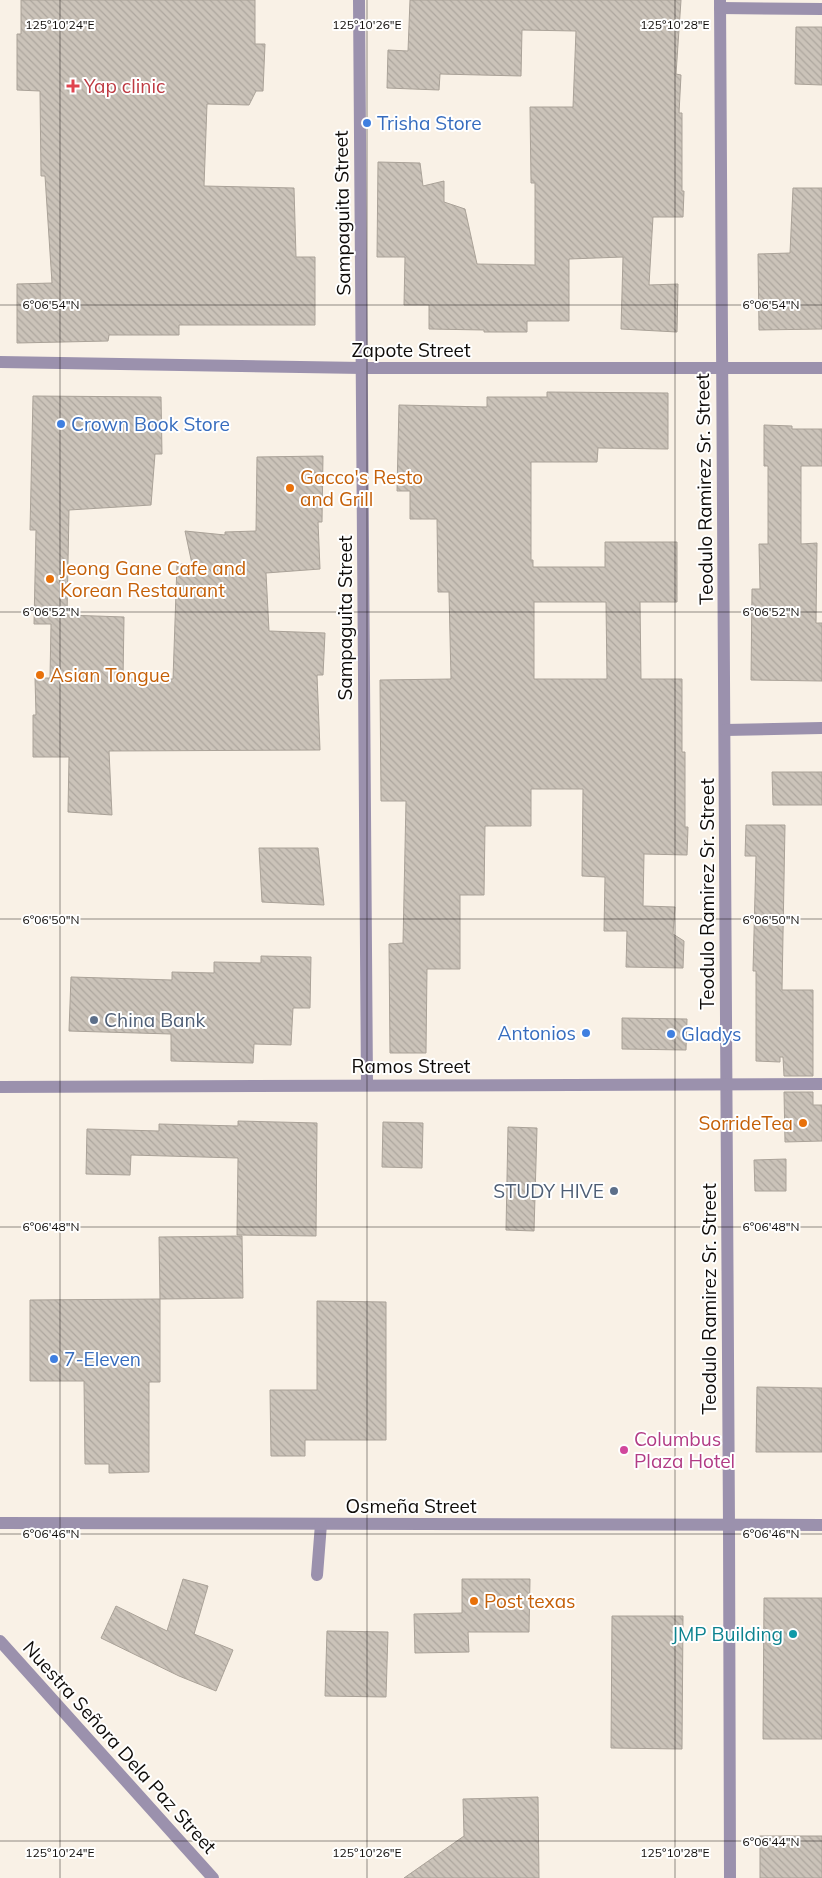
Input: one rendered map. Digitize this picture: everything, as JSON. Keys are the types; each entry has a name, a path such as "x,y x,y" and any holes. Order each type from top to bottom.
{"street":[{"name":"Sampaguita Street","path":"358,0 367,1085"},
{"path":"720,4 822,9"},
{"name":"Teodulo Ramirez Sr. Street","path":"720,4 730,1878"},
{"name":"Zapote Street","path":"0,362 362,368 822,368"},
{"path":"725,730 822,728"},
{"name":"Ramos Street","path":"0,1087 822,1084"},
{"name":"Osmeña Street","path":"0,1523 822,1525"},
{"path":"317,1575 321,1524"},
{"name":"Nuestra Señora Dela Paz Street","path":"0,1641 213,1878"}],"building":[{"path":"21,0 255,0 255,44 265,44 263,91 256,91 249,105 207,104 204,186 294,188 296,257 315,257 315,325 179,325 179,335 109,335 108,341 17,343 17,284 52,283 45,176 41,176 40,91 17,90 17,34 21,34"},
{"path":"410,0 681,0 676,74 681,75 679,113 682,113 683,217 653,217 649,285 678,284 677,332 621,329 623,257 569,259 569,321 527,321 527,332 429,329 429,305 404,305 405,257 377,257 378,162 420,163 423,186 444,181 444,202 465,209 477,264 535,265 535,183 531,183 530,107 573,107 576,31 522,30 521,76 440,74 439,90 387,88 388,50 408,51"},
{"path":"796,27 822,27 822,85 795,84"},
{"path":"793,188 822,188 822,329 759,330 758,254 790,253"},
{"path":"547,392 668,393 668,449 598,448 597,462 531,462 531,560 533,560 533,567 605,567 605,542 677,542 677,602 640,602 641,679 682,679 682,752 685,752 685,827 688,827 687,855 644,854 643,906 675,907 673,934 684,941 683,968 626,967 627,931 604,931 605,877 582,876 583,789 531,789 531,826 485,826 484,895 460,895 460,969 427,969 426,1053 390,1053 389,944 403,943 406,801 381,801 380,680 451,679 449,592 438,592 437,519 410,519 410,491 397,491 399,405 487,407 487,397 547,397","holes":["534,602 606,602 607,679 534,679"]},
{"path":"33,396 161,397 162,454 155,454 151,505 69,510 67,615 124,617 123,679 173,679 177,564 192,564 185,531 225,535 225,532 256,531 257,457 323,456 322,522 318,522 320,569 266,573 269,631 325,633 323,675 317,675 320,750 109,751 112,815 68,812 69,757 33,757 33,715 36,715 35,678 50,678 51,624 34,624 36,530 30,530"},
{"path":"764,425 792,426 792,429 822,429 822,466 801,466 801,544 817,543 816,623 822,623 822,681 751,680 752,589 760,589 759,544 768,544 768,466 764,466"},
{"path":"772,772 822,772 822,805 773,805"},
{"path":"746,825 785,825 782,990 813,990 813,1076 784,1076 783,1057 780,1057 780,1062 756,1061 756,971 753,971 756,856 745,856"},
{"path":"259,848 318,848 324,905 262,902"},
{"path":"261,956 311,957 310,1008 293,1008 291,1045 254,1044 253,1063 171,1061 171,1034 69,1031 71,977 172,980 172,972 214,973 214,962 261,963"},
{"path":"622,1018 687,1019 686,1050 622,1049"},
{"name":"SorrideTea","path":"784,1092 813,1092 813,1105 822,1105 822,1141 785,1142"},
{"path":"238,1121 317,1123 316,1236 237,1235 238,1158 131,1155 130,1175 86,1174 87,1129 159,1131 159,1124 238,1126"},
{"path":"383,1122 423,1123 422,1168 382,1167"},
{"path":"508,1127 537,1128 534,1231 506,1230"},
{"path":"786,1159 786,1191 755,1191 754,1160"},
{"path":"242,1236 243,1298 160,1299 159,1237"},
{"path":"160,1299 160,1382 149,1382 149,1472 109,1473 109,1464 85,1464 84,1381 30,1381 30,1300"},
{"path":"317,1301 386,1302 386,1440 305,1440 305,1456 271,1456 270,1390 317,1390"},
{"path":"757,1387 822,1388 822,1452 756,1452"},
{"path":"183,1579 208,1586 194,1634 233,1650 216,1691 179,1676 101,1638 116,1606 167,1631"},
{"path":"462,1579 530,1579 529,1632 468,1632 469,1652 415,1653 414,1614 462,1613"},
{"name":"JMP Building","path":"764,1598 822,1598 822,1739 763,1739"},
{"path":"612,1616 683,1616 682,1749 611,1748"},
{"path":"327,1631 388,1632 386,1697 325,1696"},
{"path":"538,1797 539,1878 404,1878 464,1836 463,1799"},
{"path":"760,1836 822,1836 822,1878 760,1878"}],"place":[{"name":"Yap clinic","path":"73,86"},
{"name":"Trisha Store","path":"367,123"},
{"name":"Crown Book Store","path":"61,424"},
{"name":"Gacco's Resto and Grill","path":"290,488"},
{"name":"Jeong Gane Cafe and Korean Restaurant","path":"50,579"},
{"name":"Asian Tongue","path":"40,675"},
{"name":"China Bank","path":"94,1020"},
{"name":"Antonios","path":"586,1033"},
{"name":"Gladys","path":"671,1034"},
{"name":"SorrideTea","path":"803,1123"},
{"name":"STUDY HIVE","path":"614,1191"},
{"name":"7-Eleven","path":"54,1359"},
{"name":"Columbus Plaza Hotel","path":"624,1450"},
{"name":"Post texas","path":"474,1601"},
{"name":"JMP Building","path":"793,1634"}]}
